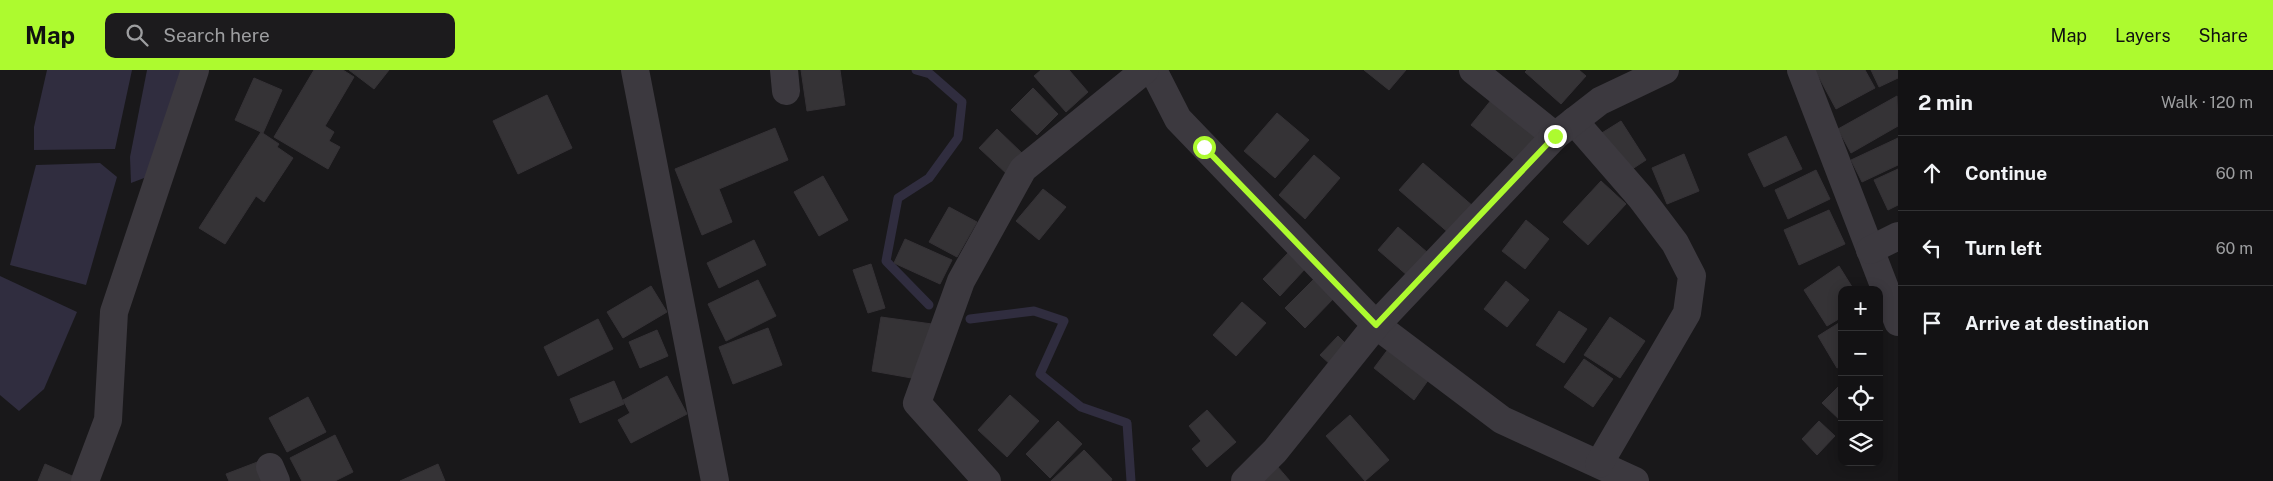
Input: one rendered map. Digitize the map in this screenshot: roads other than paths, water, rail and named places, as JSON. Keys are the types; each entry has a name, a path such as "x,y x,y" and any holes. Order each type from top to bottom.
{"street":[{"path":"85,481 108,420 114,312 195,70"},
{"path":"635,70 715,481"},
{"path":"987,481 917,403 962,281 1023,169 1145,70"},
{"path":"1153,70 1178,119 1376,325 1502,420 1635,481"},
{"path":"1473,70 1564,129 1641,198 1675,243 1692,276 1687,313 1599,464"},
{"path":"1245,481 1274,451 1376,325 1564,129 1600,101 1665,70"},
{"path":"1801,70 1898,322"},
{"path":"1870,250 1898,236"}],"waterway":[{"path":"916,70 930,74 962,102 958,138 929,178 898,198 886,261 929,305"},
{"path":"970,319 1034,311 1064,321 1040,374 1081,407 1127,423 1131,481"}]}
